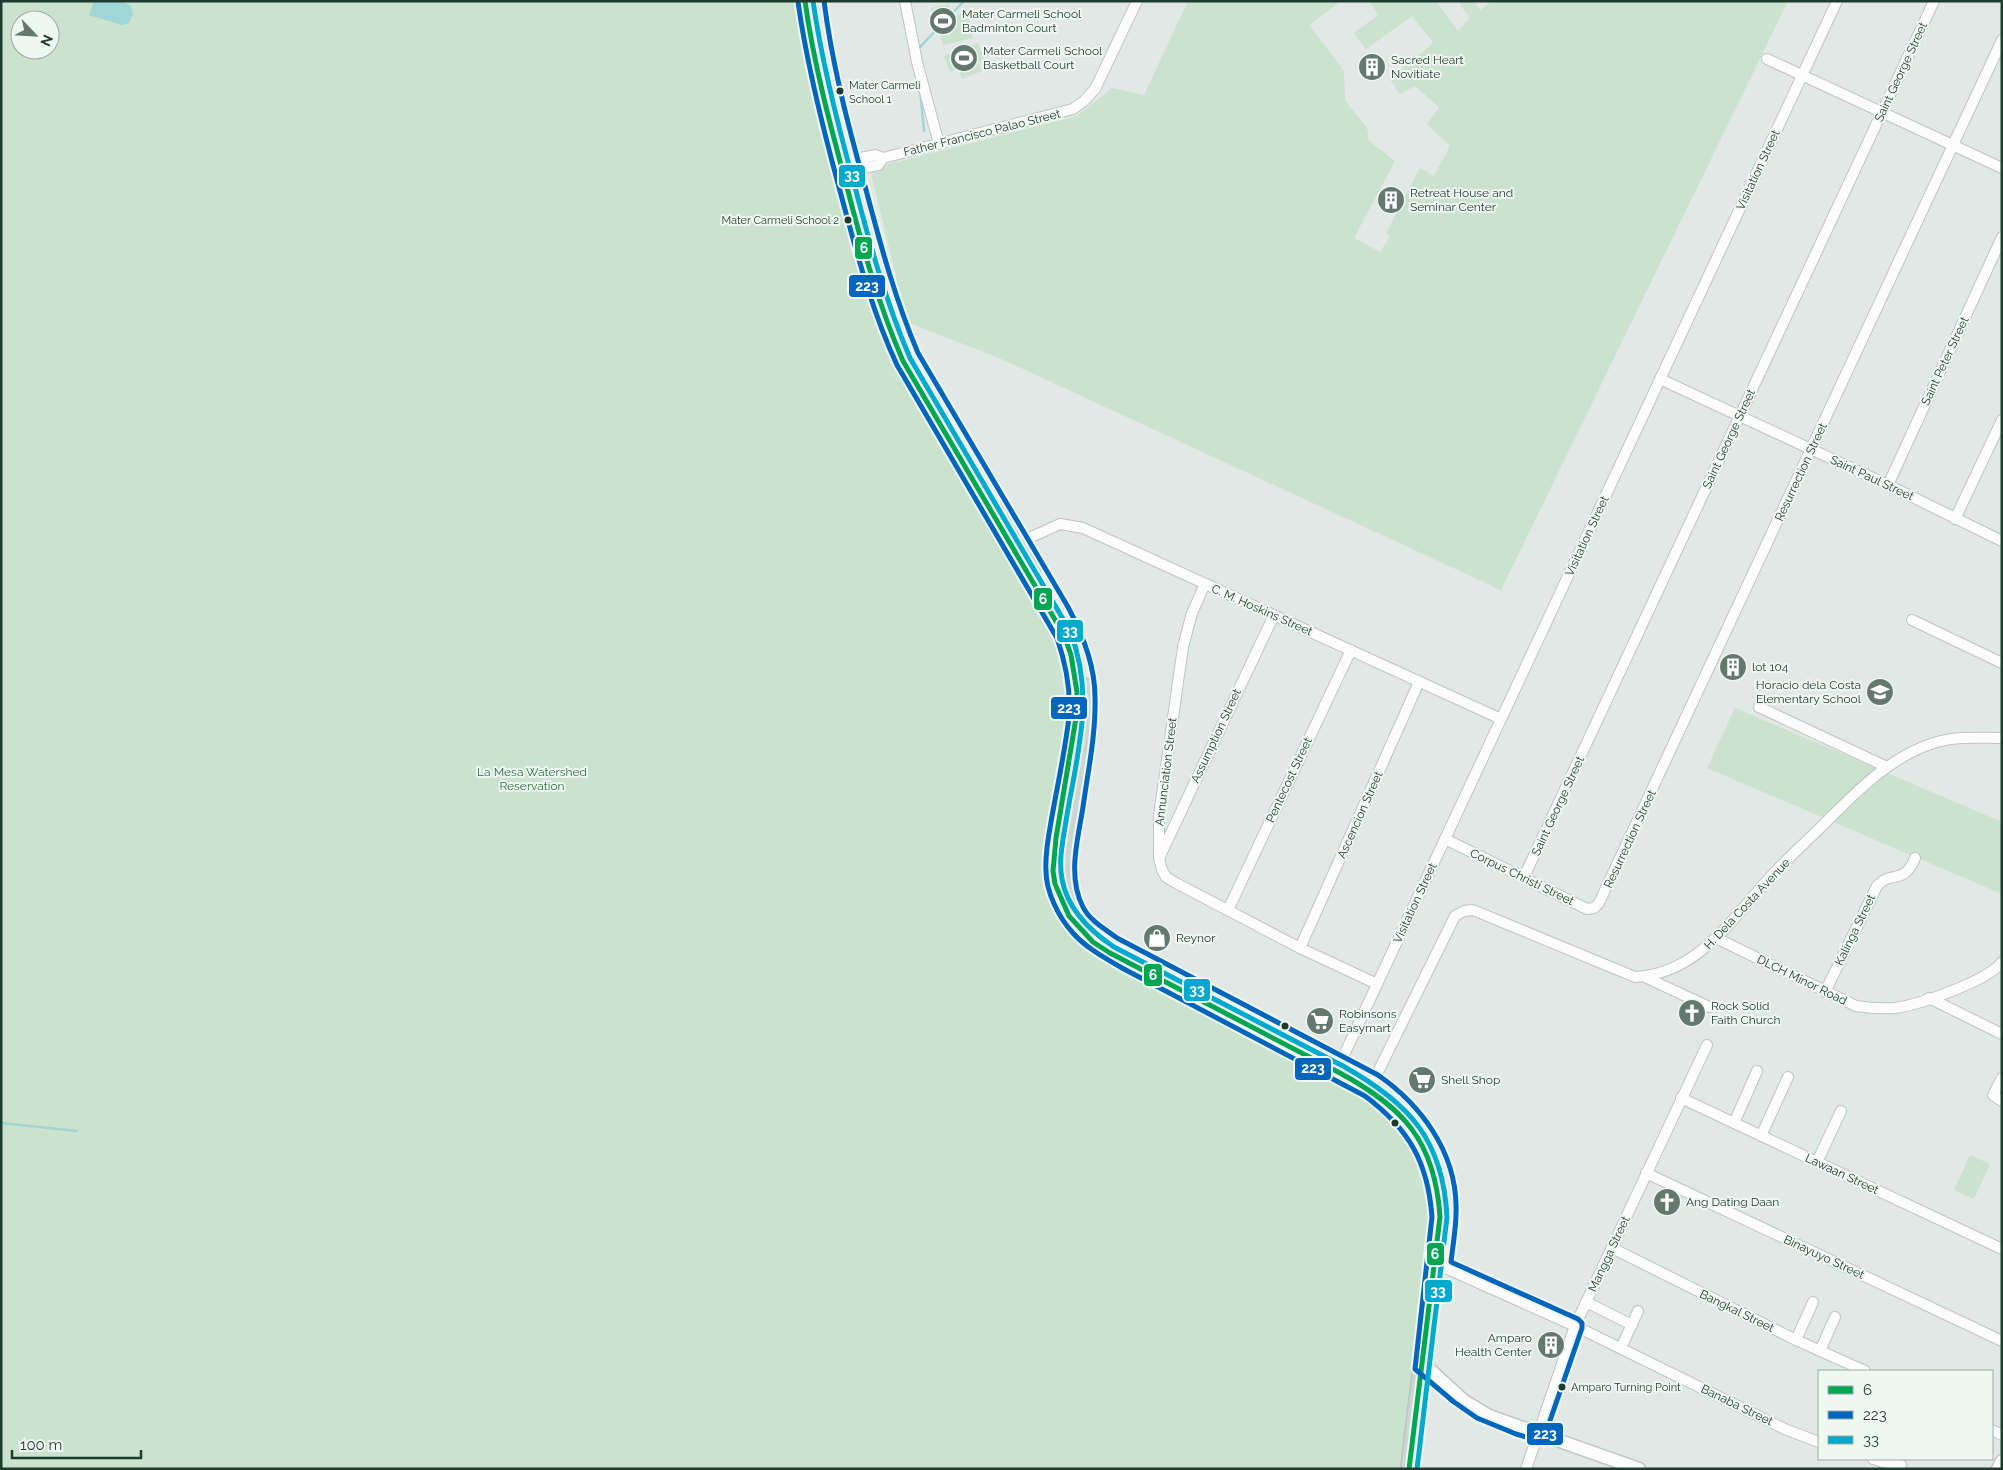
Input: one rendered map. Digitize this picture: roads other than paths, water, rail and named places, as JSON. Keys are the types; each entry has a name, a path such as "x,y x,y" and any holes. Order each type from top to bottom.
{"main road":[{"path":"805,1 811,46 846,166"},
{"path":"816,1 822,43 865,256 890,334 903,361 1016,544 1064,635 1071,655 1077,692 1076,718 1056,838 1053,870 1055,884 1069,916 1093,942 1118,957 1338,1067 1371,1086 1407,1122 1429,1160 1437,1184 1440,1202 1438,1267 1426,1368 1409,1469"},
{"path":"1419,1469 1426,1368"}],"street":[{"path":"905,1 917,62 939,144"},
{"name":"Visitation Street","path":"1338,1067 1837,1"},
{"name":"Saint George Street","path":"1524,877 1934,1"},
{"name":"Father Francisco Palao Street","path":"846,166 878,165 883,158 1073,109 1084,101 1094,89 1133,3"},
{"name":"Resurrection Street","path":"1599,904 2002,40"},
{"path":"1767,59 2002,168"},
{"name":"Saint Peter Street","path":"1888,484 2002,237"},
{"name":"Saint Paul Street","path":"1660,379 1888,484 1955,519 2002,540"},
{"path":"1955,519 2002,420"},
{"name":"C. M. Hoskins Street","path":"1016,544 1053,526 1060,524 1076,526 1501,719"},
{"name":"Annunciation Street","path":"1206,584 1192,613 1183,648 1159,816 1159,858 1162,870 1166,877 1228,910 1300,948 1377,984"},
{"name":"Assumption Street","path":"1159,858 1274,615"},
{"path":"1912,620 2002,663"},
{"name":"Pentecost Street","path":"1228,910 1351,650"},
{"name":"Ascencion Street","path":"1300,948 1419,682"},
{"path":"1758,707 1887,767"},
{"name":"H. Dela Costa Avenue","path":"1371,1086 1456,916 1464,911 1473,910 1635,977 1645,977 1672,970 1703,951 1779,868 1852,796 1887,767 1924,747 1938,742 1968,738 2002,738"},
{"name":"Corpus Christi Street","path":"1445,839 1587,909 1594,908 1599,904"},
{"name":"Kalinga Street","path":"1825,992 1877,886 1884,880 1905,875 1911,869 1915,858"},
{"name":"DLCH Minor Road","path":"1716,938 1856,1006 1876,1009 1897,1007 1949,992 1988,973 2002,962"},
{"path":"1645,977 1710,1007"},
{"path":"1948,1008 1949,992"},
{"path":"1928,998 2002,1034"},
{"name":"Mangga Street","path":"1526,1469 1575,1326 1707,1045"},
{"path":"1734,1123 1757,1071"},
{"path":"1761,1136 1788,1077"},
{"path":"1998,1098 2002,1078"},
{"name":"Lawaan Street","path":"1681,1098 2002,1249"},
{"path":"1817,1162 1841,1110"},
{"name":"Binayuyo Street","path":"1646,1173 2002,1341"},
{"name":"Bangkal Street","path":"1612,1248 1796,1340 1863,1370"},
{"name":"Banaba Street","path":"1438,1267 1575,1326 1787,1430 1818,1442"},
{"path":"1586,1302 1632,1325"},
{"path":"1796,1340 1813,1302"},
{"path":"1621,1348 1638,1311"},
{"path":"1820,1351 1835,1317"},
{"path":"1426,1368 1477,1410 1496,1419 1639,1469"},
{"path":"1876,1460 1894,1465 1904,1464"},
{"path":"1998,1469 2002,1461"}],"water":[{"path":"94,1 121,1 131,6 133,14 129,23 122,25 89,15"}],"waterway":[{"path":"918,49 964,1"},
{"path":"920,89 924,131"},
{"path":"1,1123 77,1131"}],"place":[{"name":"Mater Carmeli School Badminton Court","path":"943,21"},
{"name":"Mater Carmeli School Basketball Court","path":"964,58"},
{"name":"Sacred Heart Novitiate","path":"1372,67"},
{"name":"Mater Carmeli School 1","path":"840,91"},
{"name":"Retreat House and Seminar Center","path":"1391,200"},
{"name":"Mater Carmeli School 2","path":"848,220"},
{"name":"lot 104","path":"1733,667"},
{"name":"Horacio dela Costa Elementary School","path":"1880,692"},
{"name":"Reynor","path":"1157,938"},
{"name":"Rock Solid Faith Church","path":"1692,1013"},
{"name":"Robinsons Easymart","path":"1320,1021"},
{"name":"Shell Shop","path":"1422,1080"},
{"name":"Ang Dating Daan","path":"1667,1202"},
{"name":"Amparo Health Center","path":"1551,1345"},
{"name":"Amparo Turning Point","path":"1562,1387"}],"park label":[{"name":"La Mesa Watershed Reservation","path":"532,779"}]}
